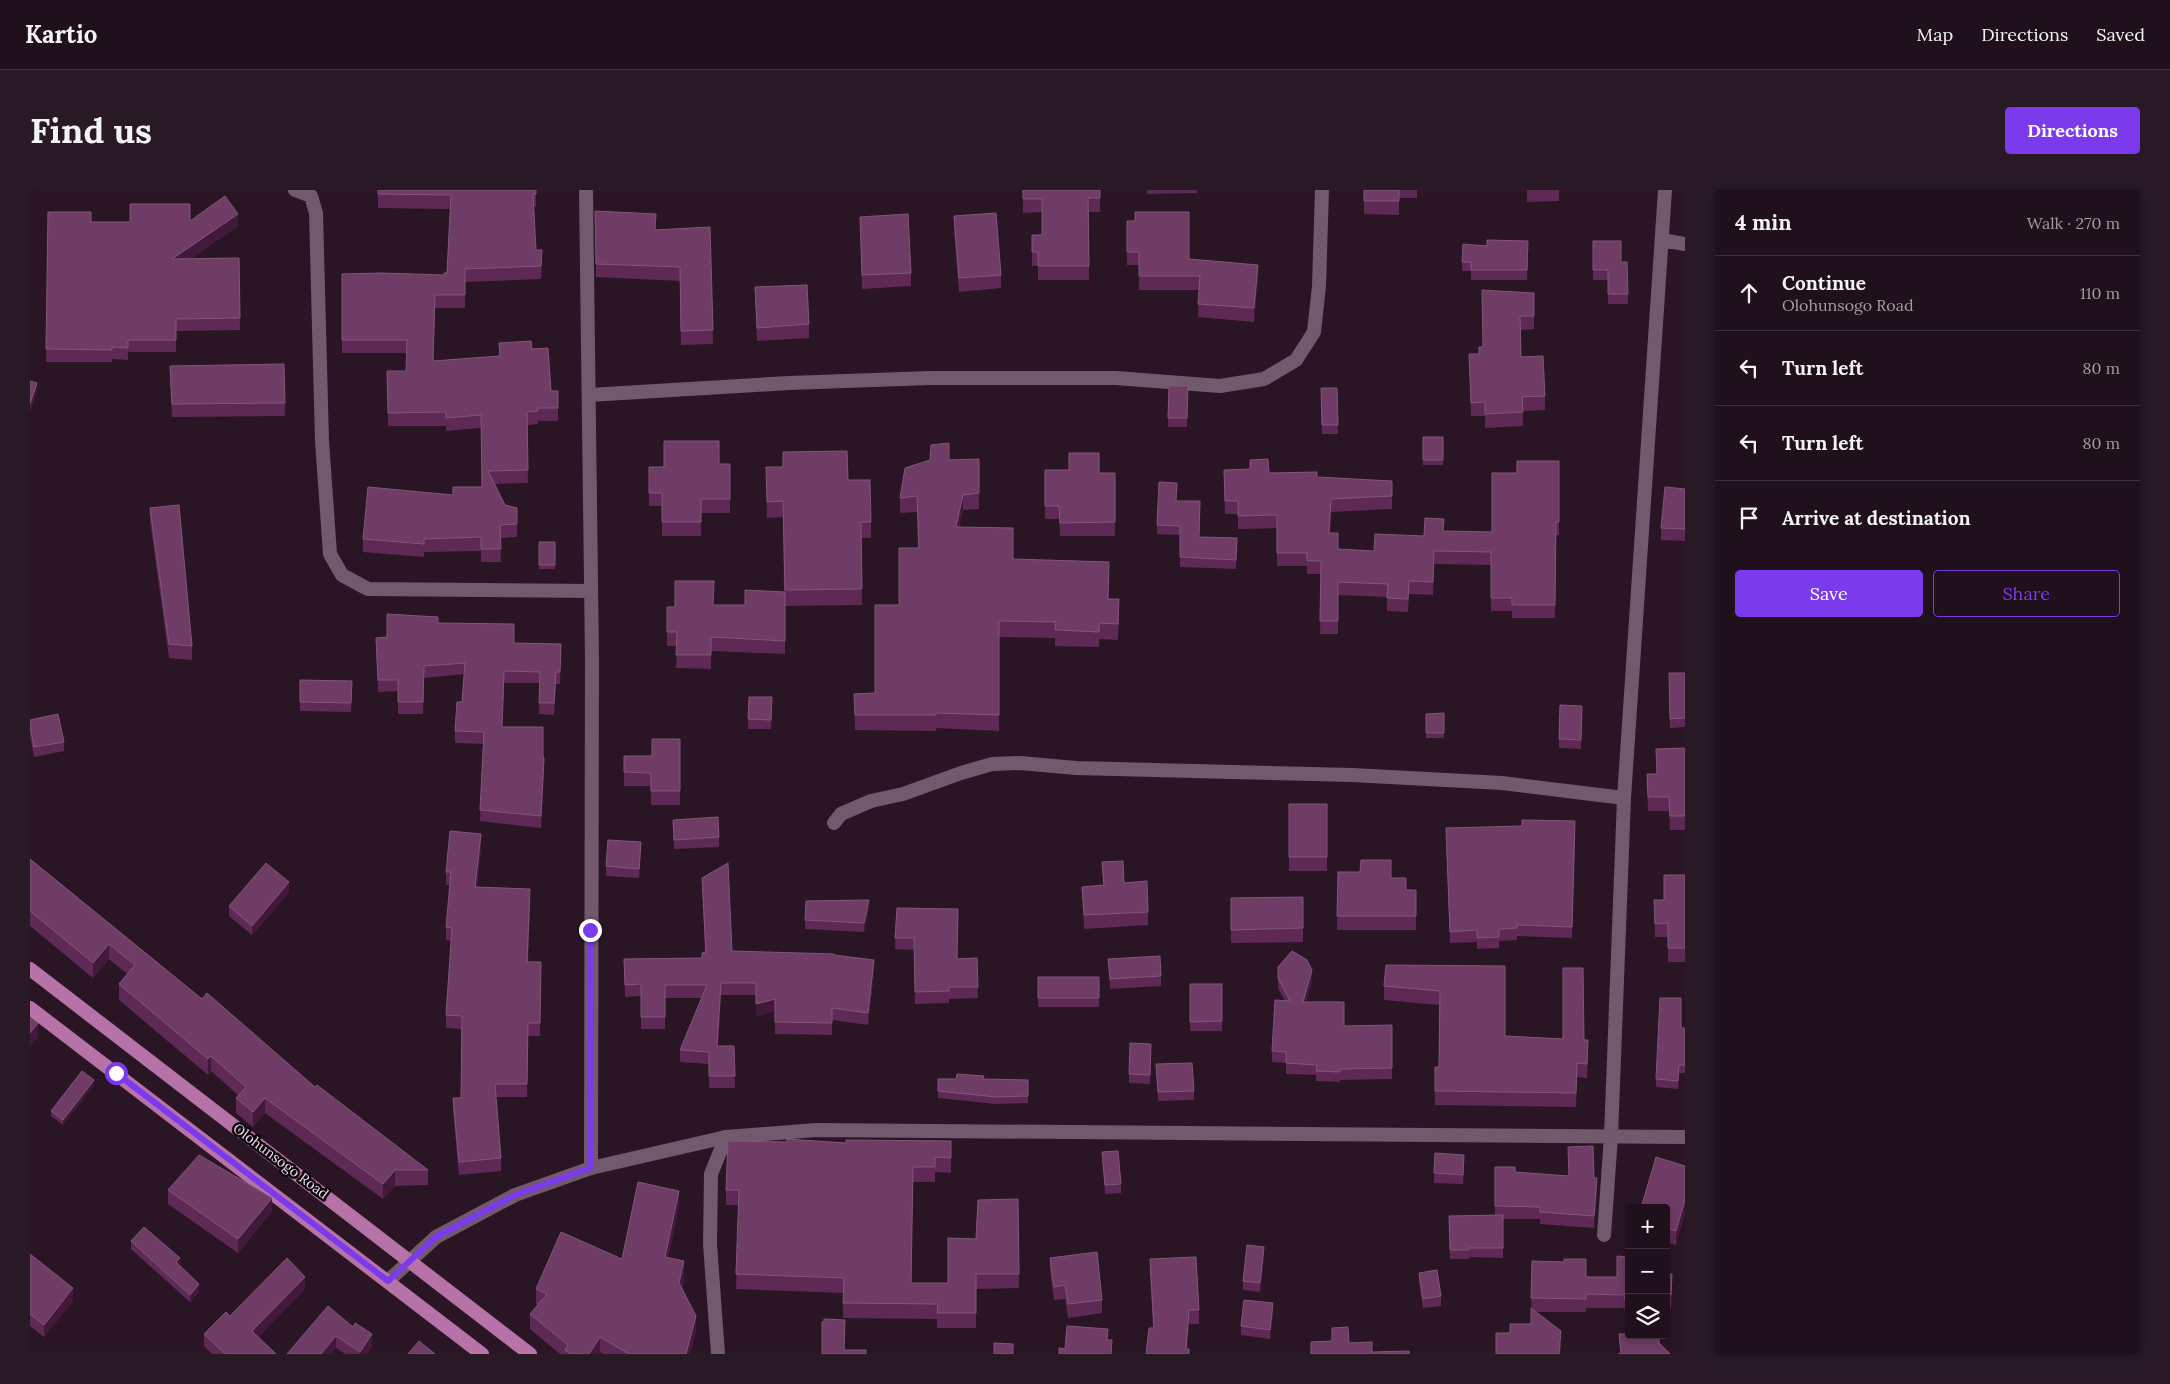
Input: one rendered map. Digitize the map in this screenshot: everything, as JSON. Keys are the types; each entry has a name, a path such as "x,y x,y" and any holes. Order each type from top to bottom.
{"main road":[{"name":"Olohunsogo Road","path":"30,969 530,1354"},
{"path":"30,1008 482,1354"}],"street":[{"path":"295,190 311,196 316,213 322,441 328,535 330,554 342,575 368,589 591,591"},
{"path":"586,190 591,591 590,1168"},
{"path":"589,395 789,383 930,378 1116,378 1220,386 1264,379 1296,360 1314,332 1319,286 1322,190"},
{"path":"1604,1235 1611,1136 1624,798 1665,190"},
{"path":"1662,240 1685,244"},
{"path":"834,823 841,814 871,801 903,794 961,772 992,764 1020,763 1076,768 1352,775 1502,783 1624,798"},
{"path":"388,1281 436,1237 515,1195 590,1168 726,1137 816,1130 1685,1137"},
{"path":"718,1354 710,1244 711,1174 726,1137"}],"building":[{"path":"378,190 536,190 536,194 533,194 536,250 542,250 541,266 465,269 465,295 435,295 433,361 500,356 499,343 531,341 532,349 548,348 551,391 558,391 558,408 538,408 538,411 527,412 528,470 488,471 505,505 517,508 517,524 500,525 501,549 481,549 481,537 424,539 424,544 363,539 368,487 453,495 453,487 482,487 481,415 446,418 446,412 388,413 387,371 406,371 407,340 342,340 342,274 444,275 444,273 447,273 451,195 378,194"},
{"path":"1023,190 1100,190 1100,198 1088,198 1089,266 1038,266 1038,252 1032,252 1032,235 1042,235 1042,199 1023,199"},
{"path":"1364,190 1399,190 1399,201 1364,201"},
{"path":"225,196 238,214 172,259 239,258 240,318 176,319 176,340 128,340 128,348 112,347 112,350 46,349 48,212 91,212 91,222 130,222 130,204 190,204 190,221"},
{"path":"595,211 656,214 655,230 710,227 713,330 681,331 680,267 596,264"},
{"path":"1135,212 1189,212 1189,259 1258,265 1254,308 1198,304 1200,276 1139,276 1139,252 1127,252 1127,221 1135,221"},
{"path":"996,213 1001,275 959,278 954,216"},
{"path":"908,214 911,273 862,275 860,217"},
{"path":"1487,240 1528,241 1527,270 1471,270 1471,262 1462,262 1463,244 1487,246"},
{"path":"1593,241 1621,241 1621,262 1627,262 1628,294 1608,294 1608,270 1593,270"},
{"path":"807,285 809,324 757,328 755,287"},
{"path":"1482,290 1534,293 1534,316 1520,316 1521,357 1543,356 1545,396 1522,397 1523,412 1485,414 1485,402 1471,403 1469,354 1479,354 1479,347 1483,347"},
{"path":"284,364 285,403 172,404 170,366"},
{"path":"30,381 37,383 30,404"},
{"path":"1169,386 1188,386 1187,418 1168,418"},
{"path":"1321,388 1337,388 1338,425 1322,425"},
{"path":"1423,437 1443,437 1443,460 1423,460"},
{"path":"664,441 719,441 719,464 730,464 730,499 701,499 701,522 662,522 662,493 649,493 649,467 664,467"},
{"path":"949,443 949,460 979,459 979,493 963,495 956,527 1013,528 1013,559 1109,562 1108,599 1119,599 1118,624 1099,623 1099,632 1055,630 1056,622 999,621 999,715 936,713 936,715 855,715 854,694 875,693 875,605 899,605 899,548 919,548 917,496 900,498 905,468 930,460 931,445"},
{"path":"847,451 848,480 870,480 871,522 861,522 862,589 785,590 783,501 767,502 766,467 783,467 783,452"},
{"path":"1069,453 1099,453 1099,473 1115,473 1115,522 1060,523 1059,506 1045,506 1045,470 1069,470"},
{"path":"1268,459 1269,473 1317,472 1317,477 1392,481 1392,496 1331,499 1329,533 1338,533 1338,549 1374,551 1375,534 1424,536 1425,518 1444,519 1443,531 1492,532 1492,473 1517,473 1517,461 1559,461 1559,522 1556,522 1555,605 1512,605 1512,598 1491,598 1491,552 1434,551 1433,582 1409,581 1408,599 1387,598 1388,584 1338,582 1338,621 1320,621 1321,561 1307,561 1307,553 1277,553 1277,515 1238,516 1238,501 1225,501 1224,470 1250,469 1250,460"},
{"path":"1159,482 1177,483 1176,501 1200,501 1199,537 1237,538 1236,560 1180,557 1180,526 1157,525"},
{"path":"1665,487 1685,489 1685,529 1661,528"},
{"path":"179,505 192,646 169,644 150,508"},
{"path":"539,542 555,542 555,565 539,565"},
{"path":"675,581 714,581 713,605 745,605 745,590 785,592 785,641 711,637 711,655 676,655 677,632 667,632 667,607 675,607"},
{"path":"387,614 438,617 438,623 514,624 514,643 561,644 560,672 556,672 554,703 539,703 540,672 504,671 502,727 543,727 544,758 541,816 480,810 484,732 455,731 457,702 462,702 465,663 424,666 423,702 398,702 398,680 378,680 376,638 387,637"},
{"path":"1669,673 1685,673 1685,718 1670,719"},
{"path":"300,680 352,681 351,703 300,702"},
{"path":"749,697 772,697 771,720 748,719"},
{"path":"1560,705 1582,706 1581,740 1559,739"},
{"path":"1444,713 1444,733 1426,733 1426,714"},
{"path":"58,714 64,742 34,747 30,720"},
{"path":"652,739 680,739 680,791 651,791 651,773 624,772 624,756 652,756"},
{"path":"1685,748 1685,816 1670,816 1669,797 1648,797 1647,774 1657,774 1656,749"},
{"path":"1289,804 1327,804 1327,857 1289,857"},
{"path":"718,817 719,837 674,840 673,820"},
{"path":"1522,820 1575,821 1572,927 1517,925 1517,928 1499,929 1499,937 1477,938 1477,930 1450,932 1446,828 1522,826"},
{"path":"450,831 481,834 475,887 530,889 527,962 541,962 540,1023 528,1023 527,1084 495,1084 501,1158 459,1162 453,1098 461,1098 462,1016 446,1015 452,928 446,927 451,872 446,872"},
{"path":"608,840 641,842 639,869 606,866"},
{"path":"30,859 202,999 207,993 315,1087 317,1085 428,1170 395,1170 383,1184 265,1098 253,1112 236,1098 246,1087 211,1056 208,1059 119,984 135,965 109,944 93,963 30,911"},
{"path":"1361,860 1391,860 1391,878 1406,878 1406,890 1416,890 1416,916 1337,916 1338,872 1360,872"},
{"path":"1123,861 1124,883 1147,881 1148,912 1084,915 1082,887 1104,885 1102,862"},
{"path":"266,863 289,882 252,926 229,906"},
{"path":"728,863 732,951 834,954 874,960 868,1013 832,1008 832,1023 775,1022 775,999 756,1004 756,983 721,983 717,1046 734,1046 735,1076 709,1076 709,1052 680,1050 707,985 665,985 665,1017 641,1017 641,984 625,985 624,959 702,958 702,953 706,952 702,878"},
{"path":"1664,875 1685,875 1685,948 1668,948 1668,923 1655,924 1654,900 1664,900"},
{"path":"1303,897 1303,928 1231,930 1231,898"},
{"path":"869,900 864,923 805,920 806,901"},
{"path":"897,908 958,909 957,959 977,958 978,987 949,987 949,991 915,992 914,938 895,938"},
{"path":"1292,951 1307,960 1312,970 1303,1002 1344,1002 1344,1026 1392,1025 1392,1068 1340,1069 1340,1072 1316,1071 1317,1065 1286,1063 1286,1052 1272,1051 1275,1000 1290,1001 1278,978 1278,967"},
{"path":"1160,956 1161,976 1110,979 1108,959"},
{"path":"1386,965 1505,966 1505,1036 1563,1039 1563,968 1583,968 1584,1040 1588,1040 1587,1064 1577,1063 1576,1093 1435,1091 1435,1067 1439,1067 1440,991 1384,986"},
{"path":"1038,977 1099,977 1099,998 1038,998"},
{"path":"1190,984 1222,984 1222,1021 1190,1022"},
{"path":"1660,998 1681,998 1681,1028 1685,1028 1685,1065 1679,1065 1678,1081 1656,1079"},
{"path":"30,1018 38,1023 30,1033"},
{"path":"1130,1043 1151,1044 1150,1075 1129,1074"},
{"path":"1192,1063 1194,1091 1158,1092 1156,1064"},
{"path":"82,1071 94,1080 63,1120 51,1111"},
{"path":"957,1074 984,1076 983,1079 1028,1080 1028,1096 996,1097 938,1091 938,1079 956,1079"},
{"path":"787,1139 846,1143 846,1140 951,1141 951,1158 935,1157 935,1167 913,1167 911,1283 948,1283 948,1238 976,1239 978,1200 1018,1199 1019,1274 976,1274 976,1313 937,1313 938,1304 843,1303 844,1278 736,1274 739,1190 726,1190 728,1141 787,1142"},
{"path":"1593,1146 1594,1178 1597,1178 1594,1216 1540,1212 1540,1207 1495,1206 1495,1167 1515,1167 1515,1172 1569,1176 1568,1147"},
{"path":"1118,1151 1121,1184 1105,1185 1102,1152"},
{"path":"1435,1153 1464,1155 1463,1175 1434,1173"},
{"path":"199,1155 272,1198 238,1239 168,1190"},
{"path":"1656,1157 1685,1166 1685,1200 1676,1231 1670,1229 1670,1204 1642,1204"},
{"path":"638,1182 679,1191 665,1257 684,1261 679,1283 696,1316 686,1354 629,1354 600,1337 589,1354 570,1354 565,1350 568,1345 530,1314 547,1294 536,1289 561,1232 622,1259"},
{"path":"1503,1215 1503,1248 1450,1250 1449,1216"},
{"path":"144,1227 180,1258 176,1262 199,1284 190,1295 131,1241"},
{"path":"1247,1245 1264,1247 1260,1283 1243,1281"},
{"path":"1097,1252 1102,1300 1068,1304 1065,1285 1054,1287 1050,1258"},
{"path":"30,1254 73,1288 44,1325 30,1314"},
{"path":"1617,1256 1625,1257 1625,1299 1624,1295 1586,1294 1586,1299 1531,1298 1532,1261 1564,1262 1564,1259 1586,1259 1586,1277 1617,1277"},
{"path":"1196,1257 1199,1310 1189,1310 1186,1349 1189,1349 1189,1354 1146,1354 1149,1328 1154,1328 1150,1259"},
{"path":"287,1258 305,1277 252,1331 276,1354 225,1354 204,1334 226,1312 230,1316"},
{"path":"1437,1270 1441,1296 1423,1299 1419,1273"},
{"path":"1670,1274 1672,1274 1671,1295"},
{"path":"1244,1300 1273,1303 1270,1330 1241,1326"},
{"path":"328,1306 353,1327 355,1323 372,1334 360,1352 336,1336 321,1354 287,1354"},
{"path":"1531,1308 1561,1331 1559,1354 1496,1354 1496,1333 1510,1333 1510,1324 1531,1324"},
{"path":"824,1319 845,1320 844,1350 866,1350 866,1354 822,1354 822,1322 824,1322"},
{"path":"1067,1326 1108,1329 1107,1340 1112,1340 1111,1354 1059,1354 1059,1348 1065,1349"},
{"path":"1348,1327 1349,1343 1372,1342 1372,1352 1409,1351 1409,1354 1311,1354 1311,1342 1332,1341 1332,1328"},
{"path":"1619,1334 1625,1334 1625,1339 1659,1339 1659,1343 1670,1354 1621,1354"},
{"path":"419,1341 435,1354 408,1354"},
{"path":"994,1343 1013,1344 1013,1354 994,1354"}],"route":[{"path":"116,1073 388,1281 436,1237 515,1195 590,1168 590,930"}]}
